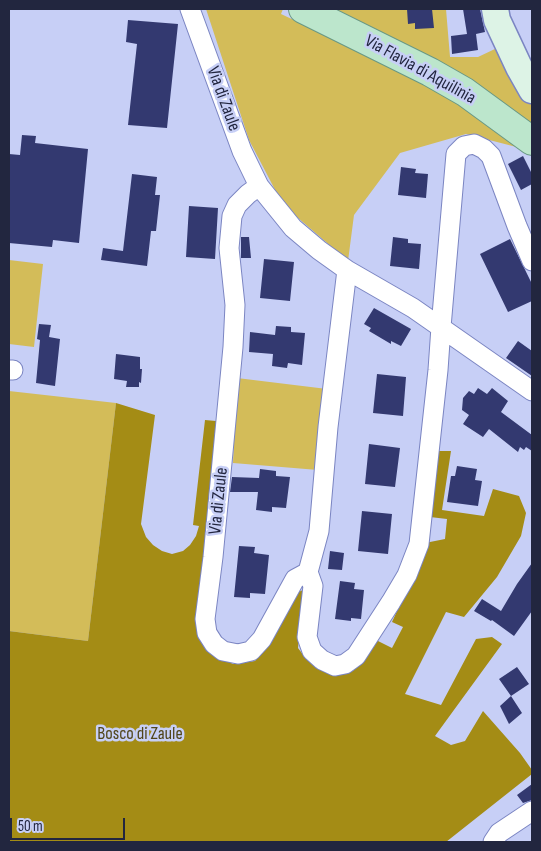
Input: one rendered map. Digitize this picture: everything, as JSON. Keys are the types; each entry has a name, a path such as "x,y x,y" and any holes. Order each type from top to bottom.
{"main road":[{"name":"Via Flavia di Aquilinia","path":"303,9 466,92 532,141"}],"street":[{"name":"Via di Zaule","path":"190,9 242,151 259,186 293,228 347,270 441,327 532,391"},
{"path":"495,9 497,20 532,90"},
{"path":"347,270 328,427 319,531 308,572 313,586 307,637 312,651 322,660 335,666 345,664 356,656 407,575 419,544 438,370 456,154 464,146 474,144 484,149 491,156 532,262"},
{"name":"Via di Zaule","path":"259,186 237,205 232,216 229,248 235,305 233,347 214,557 205,619 207,633 214,644 223,651 238,654 251,651 262,639 295,579 308,572"},
{"path":"493,842 499,833 532,811"}],"shaded area":[{"path":"206,9 283,9 281,14 379,60 468,108 528,150 466,134 400,153 354,215 348,261 283,205 249,140"},
{"path":"334,9 446,9 450,57 478,57 497,48 532,101 532,127 440,62"},
{"path":"9,260 43,264 34,347 9,344"},
{"path":"237,378 327,389 318,470 233,463"},
{"path":"9,391 116,403 88,641 9,631"}],"green space":[{"name":"Bosco di Zaule","path":"116,403 155,415 141,524 146,537 153,545 162,551 172,554 183,551 196,536 199,526 193,525 205,420 216,421 197,632 209,652 233,664 255,661 268,642 294,594 303,590 298,648 307,660 332,674 353,671 376,640 392,648 403,627 392,622 425,543 445,539 447,519 430,517 438,451 451,451 442,510 484,516 493,489 519,496 526,513 521,536 497,577 464,617 446,612 405,694 441,705 476,639 492,637 502,644 435,736 451,745 465,741 483,711 520,753 532,770 532,774 446,842 9,842 9,631 88,641"}],"building":[{"path":"407,9 432,9 434,28 415,29 415,23 408,24"},
{"path":"463,9 480,9 485,32 476,34 478,50 452,54 451,36 467,34"},
{"path":"128,20 178,24 167,128 128,125 137,44 126,42"},
{"path":"22,135 36,136 35,143 88,149 79,243 53,240 52,247 9,243 9,154 20,155"},
{"path":"523,156 532,174 532,184 521,190 508,164"},
{"path":"401,167 416,169 415,173 428,174 426,198 398,195"},
{"path":"132,174 157,177 155,195 160,195 156,231 151,231 147,266 101,260 103,248 123,251"},
{"path":"189,206 218,208 215,259 186,257"},
{"path":"241,237 249,237 251,258 241,258"},
{"path":"393,237 408,239 408,243 421,244 419,269 390,266"},
{"path":"510,239 532,284 532,301 508,312 480,254"},
{"path":"264,259 294,262 290,301 260,298"},
{"path":"374,308 411,329 401,346 391,341 391,344 369,331 371,328 364,324"},
{"path":"39,324 51,325 49,337 60,339 55,386 36,383 40,340 37,339"},
{"path":"276,326 291,327 291,332 305,333 302,365 288,363 287,368 272,366 273,354 249,352 250,332 275,335"},
{"path":"518,341 532,351 532,376 506,358"},
{"path":"116,354 140,357 140,369 142,369 139,387 126,387 127,381 114,379"},
{"path":"377,374 406,377 403,416 373,413"},
{"path":"478,388 487,394 492,388 508,401 501,412 532,435 532,451 526,447 524,450 520,447 518,452 489,429 483,437 463,424 469,415 462,410 463,398 469,391 474,394"},
{"path":"369,444 400,448 395,487 365,484"},
{"path":"457,466 477,469 475,480 482,481 478,506 447,502 451,476 455,476"},
{"path":"260,469 276,471 276,476 290,477 286,508 272,507 272,512 256,510 258,492 230,492 232,477 259,478"},
{"path":"362,511 392,514 388,554 358,551"},
{"path":"239,546 255,547 254,553 269,555 265,594 250,593 250,598 234,597"},
{"path":"330,551 344,553 342,570 328,569"},
{"path":"532,563 532,611 514,636 492,620 474,611 482,599 501,611"},
{"path":"340,581 355,583 354,589 364,590 361,619 351,618 351,621 335,619"},
{"path":"517,667 529,684 511,696 499,679"},
{"path":"511,696 522,713 509,724 500,706"},
{"path":"532,784 532,800 523,803 517,795"}]}
